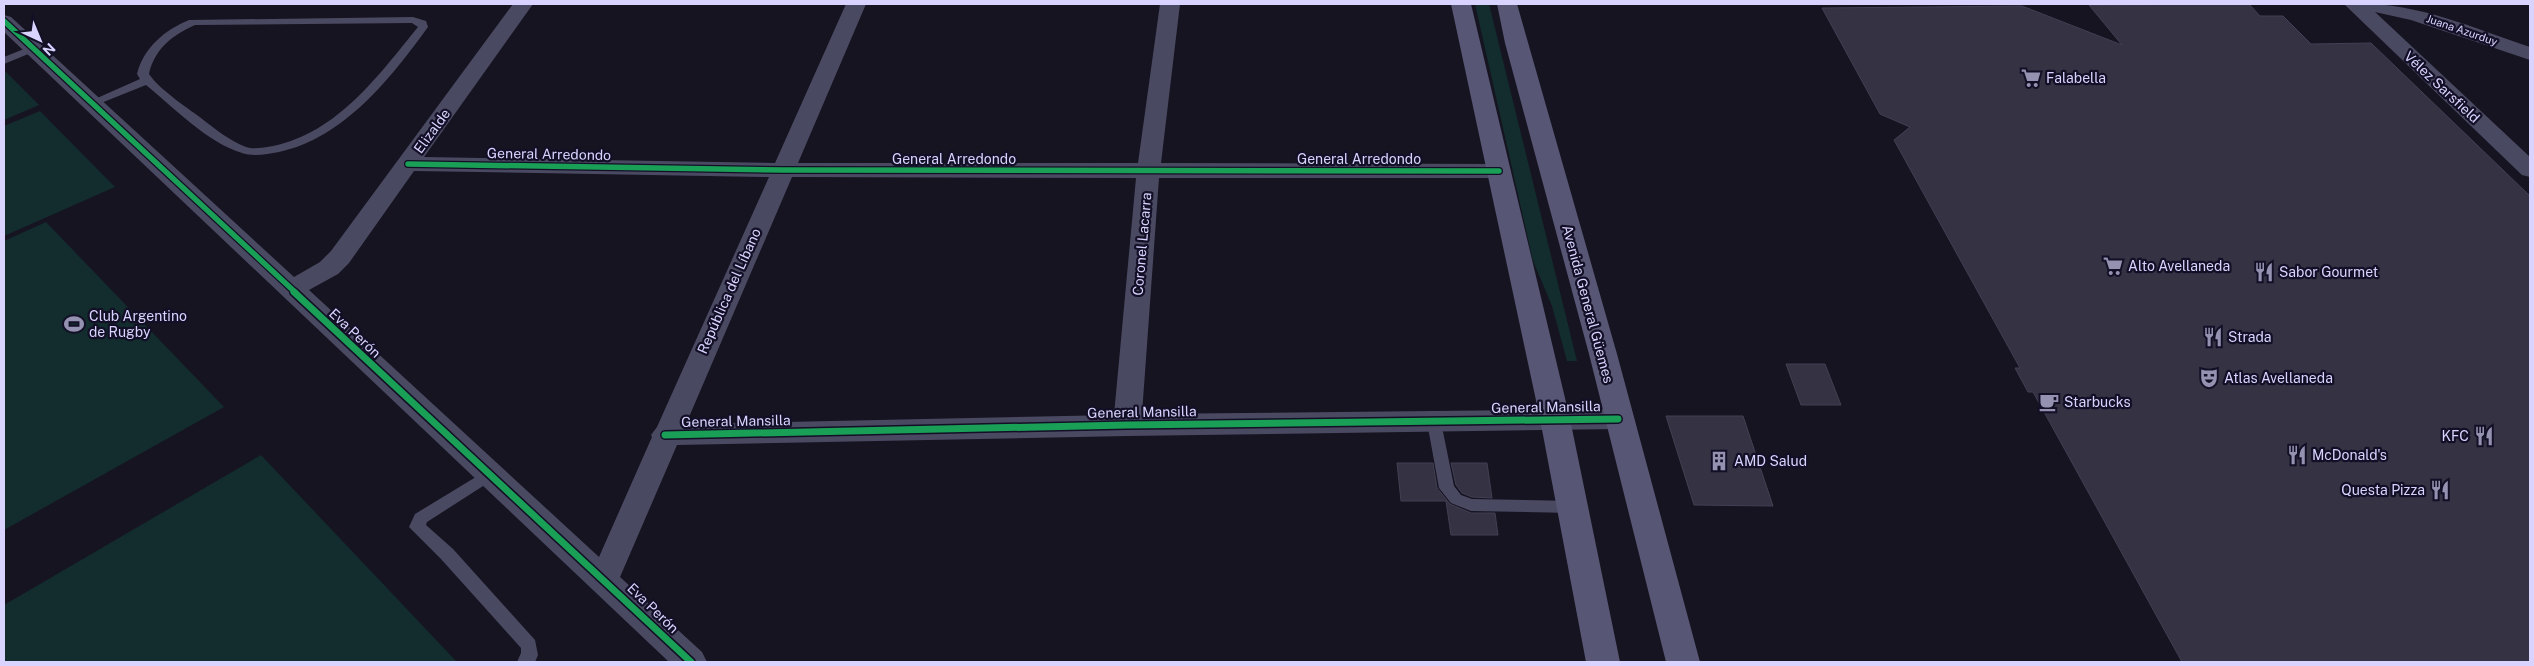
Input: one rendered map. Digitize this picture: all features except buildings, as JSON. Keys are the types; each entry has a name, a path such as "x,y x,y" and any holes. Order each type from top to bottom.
{"main road":[{"path":"1461,4 1574,507 1603,662"},
{"name":"Avenida General Güemes","path":"1507,4 1516,43 1603,354 1618,418 1650,531 1683,662"},
{"path":"1516,43 1523,4"}],"street":[{"name":"Elizalde","path":"290,290 328,268 340,257 523,4"},
{"name":"República del Líbano","path":"604,579 665,435 856,4"},
{"name":"Coronel Lacarra","path":"1127,425 1148,172 1170,4"},
{"name":"Vélez Sarsfield","path":"2354,4 2530,170"},
{"name":"Juana Azurduy","path":"2363,4 2416,14 2530,54"},
{"name":"Eva Perón","path":"4,21 290,290 604,579 691,662"},
{"name":"General Arredondo","path":"408,164 783,170 1499,171"},
{"name":"General Mansilla","path":"665,435 1127,425 1618,418"}],"lane":[{"path":"414,20 422,23 423,27 366,93 314,137 287,149 251,152 244,150 206,126 147,80 143,74 150,54 176,30 193,22 414,20"},
{"path":"4,61 34,48"},
{"path":"92,103 147,80"},
{"path":"1434,422 1447,488 1456,500 1471,505 1574,507"},
{"path":"489,475 421,518 417,527 447,554 529,645 530,655 525,662"}],"green space":[{"path":"1475,4 1489,4 1577,361 1567,361 1552,306 1533,261"},
{"path":"4,70 39,105 4,120"},
{"path":"40,111 115,187 4,236 4,126"},
{"name":"Club Argentino de Rugby","path":"46,222 224,407 4,530 4,241"},
{"path":"261,455 457,662 4,662 4,605"}],"cycle path":[{"path":"4,21 691,662"},
{"path":"408,164 783,170 1499,171"},
{"path":"665,435 1127,425 1618,419"}],"place":[{"name":"Falabella","path":"2031,78"},
{"name":"Alto Avellaneda","path":"2113,266"},
{"name":"Sabor Gourmet","path":"2264,272"},
{"name":"Club Argentino de Rugby","path":"74,324"},
{"name":"Strada","path":"2213,337"},
{"name":"Atlas Avellaneda","path":"2209,378"},
{"name":"Starbucks","path":"2049,402"},
{"name":"KFC","path":"2484,436"},
{"name":"McDonald's","path":"2297,455"},
{"name":"AMD Salud","path":"1719,461"},
{"name":"Questa Pizza","path":"2440,490"}]}
